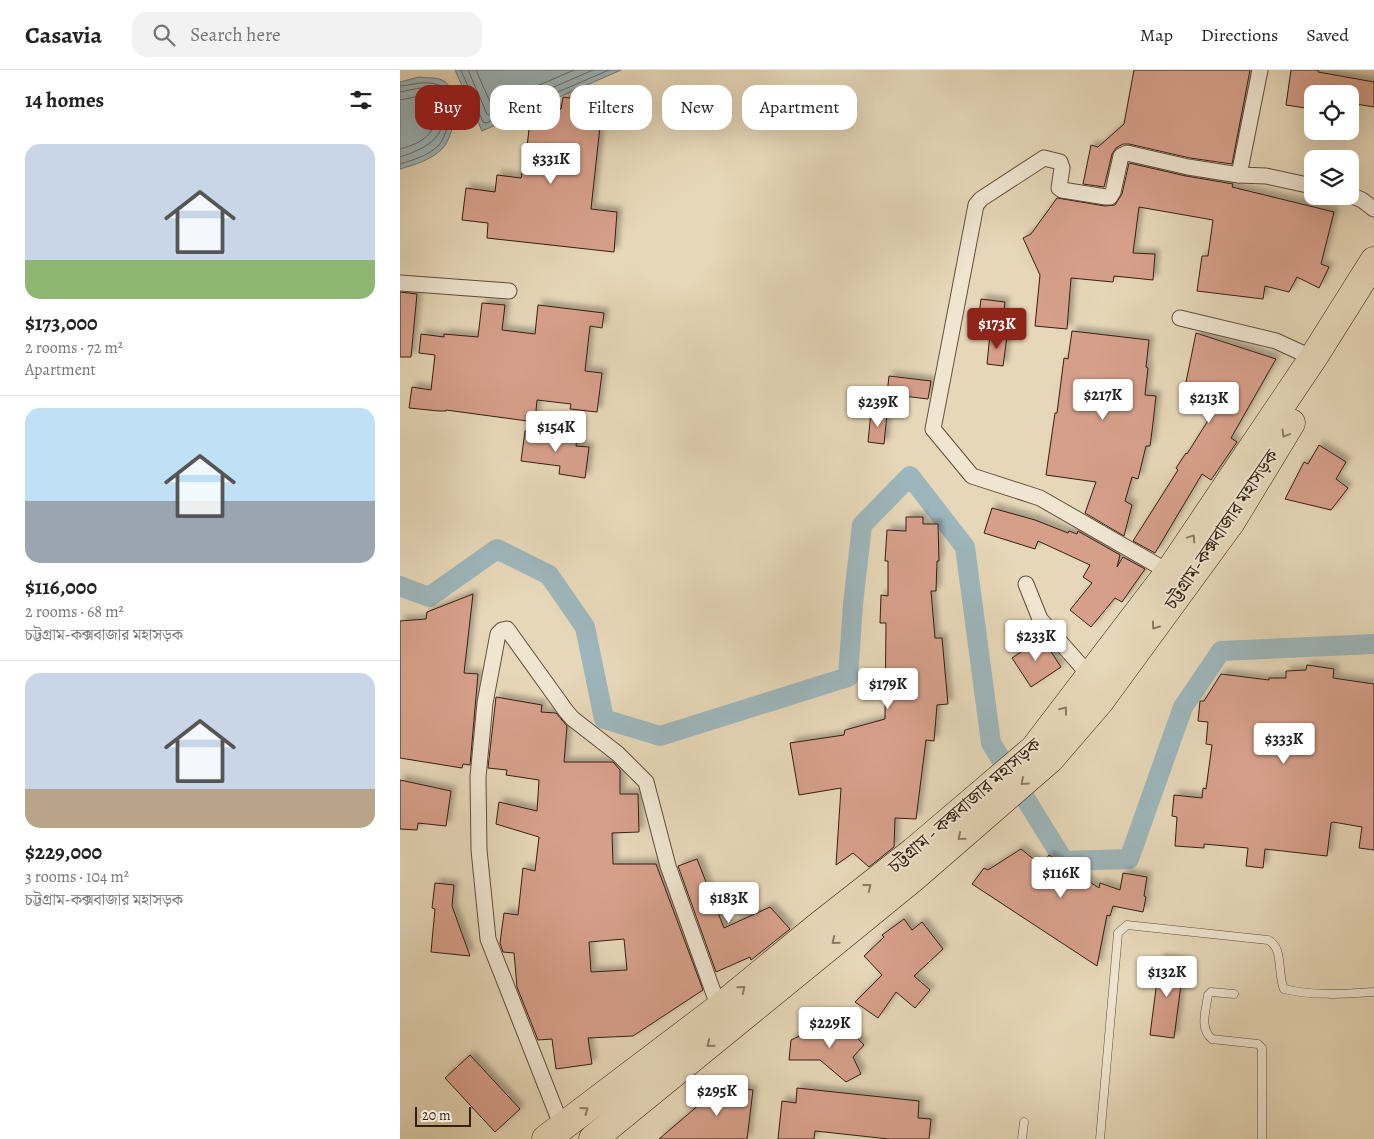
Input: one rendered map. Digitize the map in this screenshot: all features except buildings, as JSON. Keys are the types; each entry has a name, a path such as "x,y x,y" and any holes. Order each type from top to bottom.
{"highway":[{"name":"চট্টগ্রাম - কক্সবাজার মহাসড়ক","path":"1042,754 1090,676 1169,572 1313,358 1374,261"},
{"name":"চট্টগ্রাম-কক্সবাজার মহাসড়ক","path":"1042,754 1100,701 1231,522 1374,287"},
{"path":"593,1139 913,878 990,798 1042,754"},
{"name":"চট্টগ্রাম - কক্সবাজার মহাসড়ক","path":"554,1133 719,1008 913,852 990,798"}],"street":[{"path":"1239,176 1260,70"},
{"path":"1169,572 1040,498 972,476 933,429 976,205 981,199 1044,158 1060,162 1062,168 1059,188 1062,190 1106,197 1110,196 1113,192 1120,158 1124,154 1239,176 1266,176 1304,184"},
{"path":"1359,199 1374,209"},
{"path":"400,283 509,290"},
{"path":"1180,318 1276,340 1313,358"},
{"path":"1026,584 1040,619 1090,676"},
{"path":"554,1133 488,939 479,850 478,777 485,703 498,634 502,630 507,629 573,719 618,754 646,782 668,866 719,1008"}],"lane":[{"path":"1100,1139 1118,933 1127,925 1268,940 1274,942 1278,950 1280,980 1284,989 1296,992 1348,994 1374,992"},
{"path":"1234,994 1211,992 1208,995 1204,1027 1207,1035 1212,1039 1258,1044 1262,1048 1262,1139"},
{"path":"1022,1139 1024,1122"}],"water":[{"path":"455,70 621,70 587,85 570,85 570,92 560,97 560,85 490,85 490,127 482,131 480,126 480,85 462,85"},
{"path":"419,77 439,79 449,85 415,85 415,130 451,130 447,143 438,153 422,162 400,169 400,82"}],"waterway":[{"path":"400,586 429,597 497,549 549,575 585,627 604,719 660,736 848,677 853,604 862,525 910,476 965,547 991,743 1064,861 1129,859 1183,707 1221,651 1374,644"}]}
